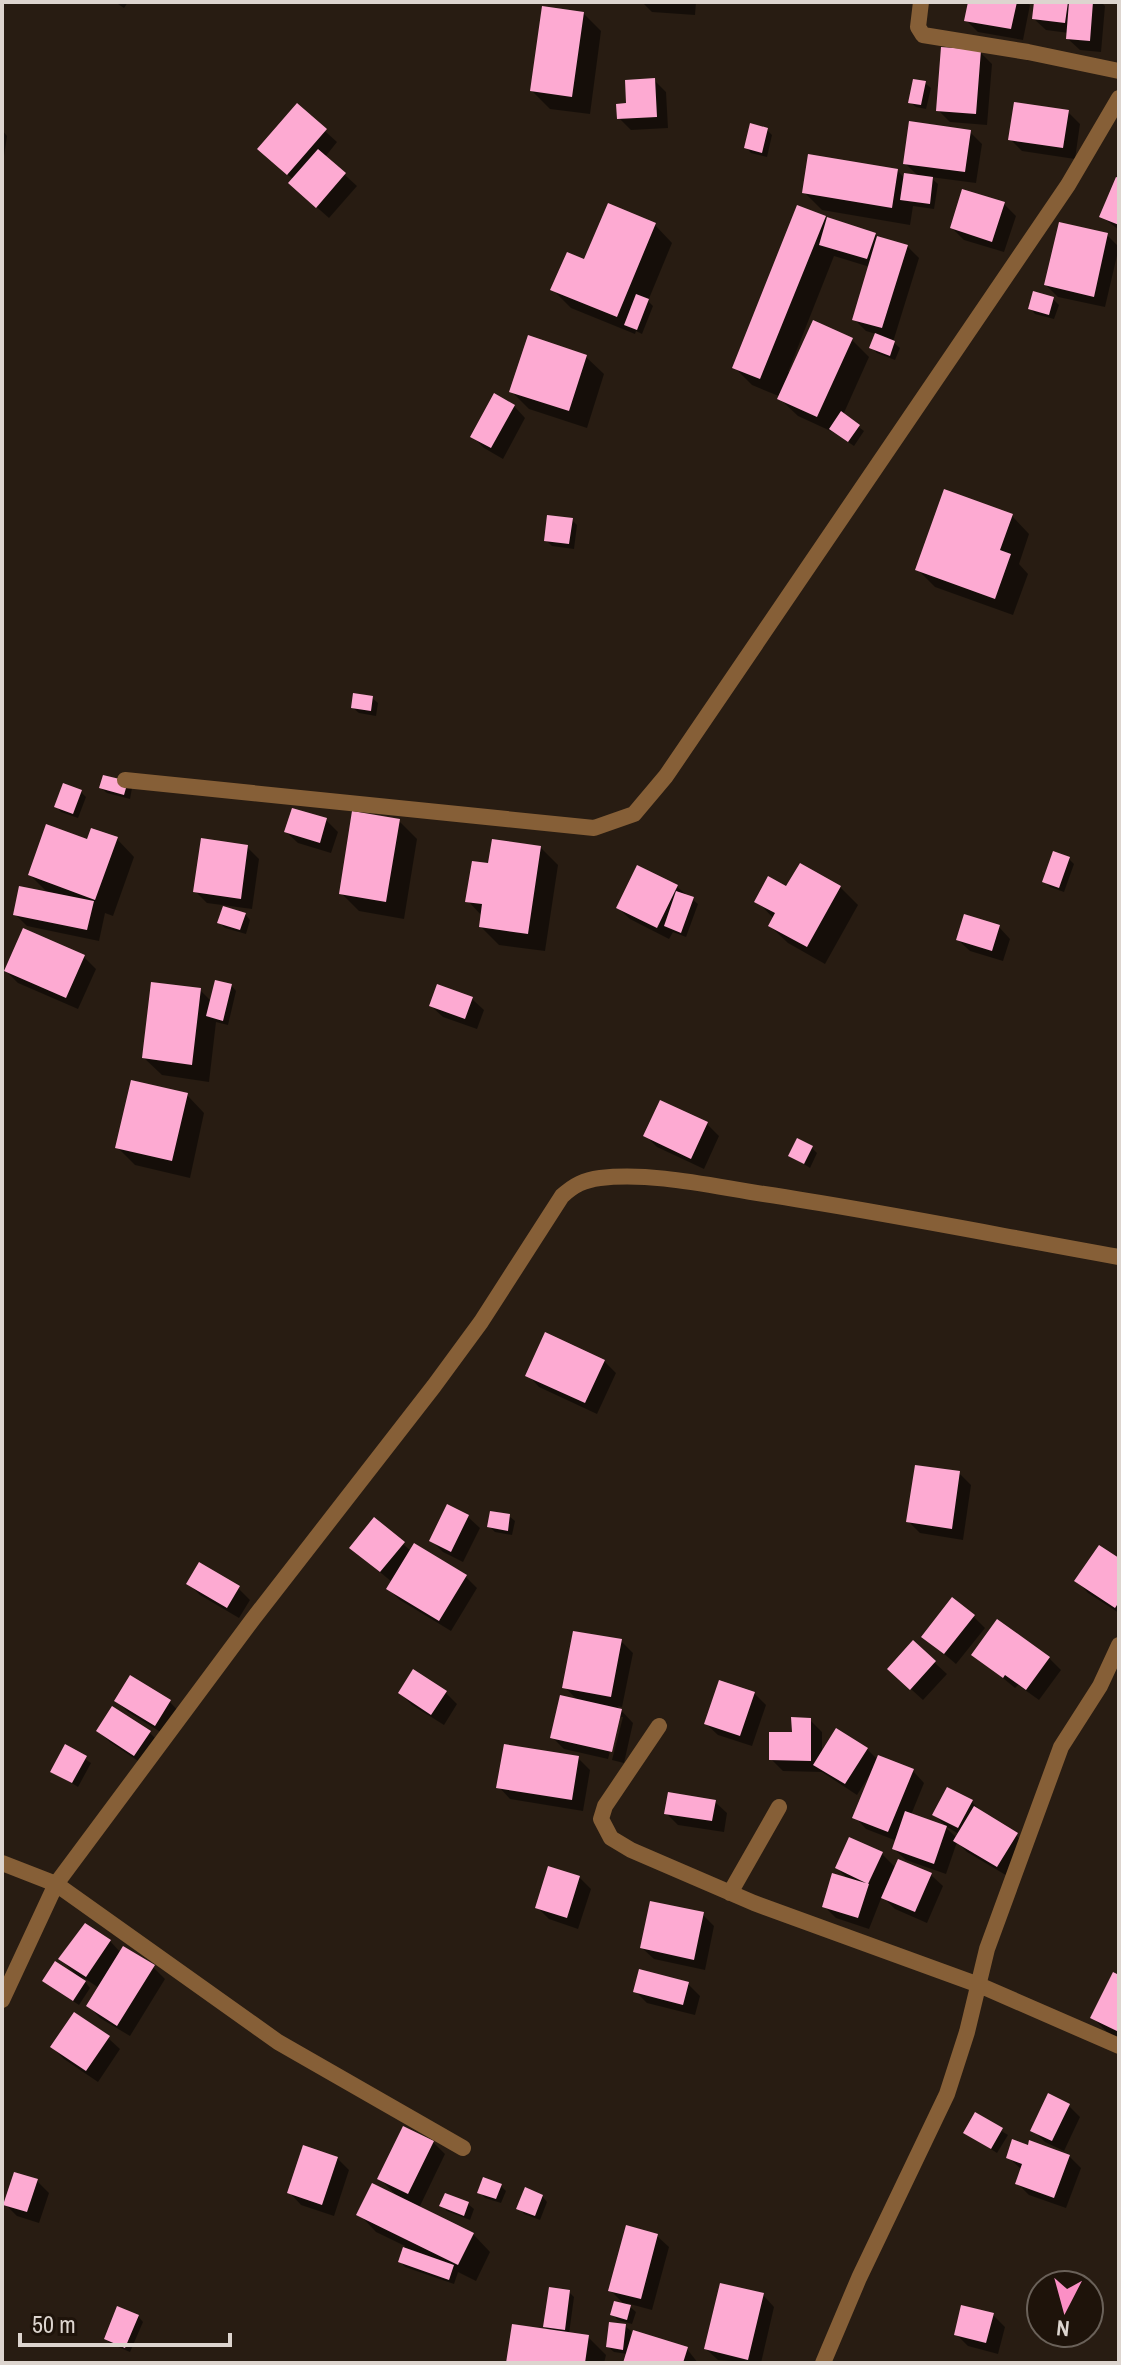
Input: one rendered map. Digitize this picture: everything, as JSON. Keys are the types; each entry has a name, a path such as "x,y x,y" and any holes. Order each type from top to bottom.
{"street":[{"path":"921,2 918,27 923,35 1119,71"},
{"path":"125,780 594,828 634,814 666,776 1068,185 1119,98"},
{"path":"2,2000 56,1884 253,1619 434,1386 481,1322 562,1196 576,1184 599,1178 632,1177 701,1184 1119,1257"},
{"path":"823,2363 859,2278 947,2094 987,1949 1061,1747 1100,1686 1119,1645"},
{"path":"659,1726 605,1806 601,1819 611,1838 730,1893 979,1985 1119,2046"},
{"path":"730,1893 779,1807"},
{"path":"2,1863 56,1884 278,2042 463,2148"}],"building":[{"path":"968,2 1017,2 1011,29 964,21"},
{"path":"1034,2 1068,2 1065,23 1032,19"},
{"path":"1069,2 1093,2 1090,41 1066,39"},
{"path":"542,6 584,12 572,97 530,91"},
{"path":"941,47 981,50 976,114 936,111"},
{"path":"655,78 657,117 617,119 616,104 626,103 625,80"},
{"path":"913,79 926,81 921,105 908,103"},
{"path":"1014,102 1069,110 1063,148 1008,140"},
{"path":"297,103 327,129 287,175 257,149"},
{"path":"909,121 971,130 965,172 903,164"},
{"path":"750,123 768,128 762,153 744,148"},
{"path":"318,149 346,173 316,208 288,183"},
{"path":"808,154 898,169 892,208 802,193"},
{"path":"904,173 933,177 930,204 900,200"},
{"path":"1116,177 1119,178 1119,225 1099,217"},
{"path":"962,189 1005,202 992,242 950,228"},
{"path":"608,203 656,223 617,317 550,290 567,252 584,259"},
{"path":"797,205 826,216 760,379 732,368"},
{"path":"827,217 876,233 867,259 819,245"},
{"path":"1059,222 1108,233 1094,297 1044,285"},
{"path":"877,236 908,245 882,328 852,320"},
{"path":"1033,291 1054,297 1049,315 1028,309"},
{"path":"636,294 649,299 637,330 624,325"},
{"path":"813,320 853,338 817,417 777,399"},
{"path":"875,333 895,341 890,356 869,348"},
{"path":"528,335 587,355 569,411 509,392"},
{"path":"494,393 515,405 491,448 470,437"},
{"path":"841,411 860,425 848,442 829,429"},
{"path":"944,489 1013,514 1000,550 1011,554 995,599 915,570"},
{"path":"547,515 573,518 569,544 544,541"},
{"path":"353,693 373,696 371,711 351,708"},
{"path":"103,775 128,781 124,795 99,788"},
{"path":"63,783 82,790 73,814 54,807"},
{"path":"292,808 327,818 320,843 284,832"},
{"path":"352,811 400,819 386,902 339,894"},
{"path":"46,824 87,839 91,828 118,837 95,900 28,875"},
{"path":"201,838 248,845 241,899 193,892"},
{"path":"492,839 541,846 528,934 479,927 482,904 465,902 472,861 488,863"},
{"path":"1053,851 1070,857 1059,888 1042,882"},
{"path":"800,863 841,886 807,947 768,926 775,913 754,902 768,876 786,886"},
{"path":"637,865 678,885 657,928 616,908"},
{"path":"19,886 94,901 87,930 13,915"},
{"path":"676,891 694,897 681,933 664,926"},
{"path":"223,906 246,913 240,930 217,923"},
{"path":"964,914 1000,925 992,951 956,940"},
{"path":"23,928 85,955 66,998 4,971"},
{"path":"215,980 232,984 223,1021 206,1016"},
{"path":"151,982 201,988 192,1065 142,1058"},
{"path":"437,984 473,997 465,1019 429,1006"},
{"path":"131,1080 188,1093 172,1161 115,1148"},
{"path":"660,1100 708,1122 691,1159 643,1136"},
{"path":"797,1138 813,1146 804,1164 788,1156"},
{"path":"545,1332 605,1360 585,1403 525,1376"},
{"path":"915,1465 960,1471 952,1529 906,1522"},
{"path":"447,1504 469,1515 451,1552 429,1541"},
{"path":"490,1511 510,1514 508,1531 487,1527"},
{"path":"374,1517 405,1542 380,1572 349,1548"},
{"path":"414,1543 467,1575 439,1621 386,1589"},
{"path":"1099,1545 1119,1558 1119,1602 1115,1608 1074,1581"},
{"path":"199,1562 240,1586 227,1608 186,1584"},
{"path":"952,1597 975,1615 944,1654 921,1637"},
{"path":"997,1619 1050,1657 1026,1690 971,1655"},
{"path":"573,1631 622,1639 611,1697 562,1688"},
{"path":"913,1640 936,1661 910,1690 887,1669"},
{"path":"413,1669 447,1691 431,1715 398,1693"},
{"path":"130,1675 171,1700 155,1726 114,1701"},
{"path":"719,1680 755,1692 740,1736 704,1724"},
{"path":"560,1695 622,1709 612,1752 550,1738"},
{"path":"112,1706 151,1731 134,1756 96,1731"},
{"path":"791,1717 811,1718 811,1761 769,1760 769,1732 792,1732"},
{"path":"836,1728 868,1748 845,1784 813,1765"},
{"path":"65,1744 87,1756 72,1783 50,1772"},
{"path":"504,1744 579,1756 572,1800 496,1788"},
{"path":"878,1755 914,1769 888,1832 852,1818"},
{"path":"947,1787 973,1800 958,1828 932,1815"},
{"path":"668,1792 716,1800 712,1821 664,1814"},
{"path":"974,1806 1018,1833 997,1867 953,1841"},
{"path":"905,1811 947,1826 934,1864 892,1849"},
{"path":"849,1837 883,1852 868,1884 835,1868"},
{"path":"898,1859 932,1873 915,1912 881,1898"},
{"path":"548,1866 580,1876 567,1918 535,1908"},
{"path":"832,1873 869,1884 858,1918 822,1907"},
{"path":"650,1901 704,1912 694,1960 640,1948"},
{"path":"85,1923 111,1940 86,1977 58,1959"},
{"path":"123,1946 155,1965 117,2026 86,2006"},
{"path":"55,1961 86,1981 73,2001 42,1981"},
{"path":"639,1969 689,1982 683,2005 633,1992"},
{"path":"1113,1972 1119,1975 1119,2032 1090,2018"},
{"path":"74,2012 110,2036 86,2071 50,2047"},
{"path":"1048,2093 1070,2104 1052,2141 1030,2131"},
{"path":"975,2112 1003,2128 991,2149 963,2133"},
{"path":"403,2126 434,2141 408,2194 377,2179"},
{"path":"1012,2139 1028,2145 1029,2140 1070,2155 1054,2198 1015,2184 1022,2164 1006,2158"},
{"path":"303,2145 338,2157 322,2205 287,2193"},
{"path":"14,2172 38,2179 27,2212 3,2205"},
{"path":"483,2177 502,2184 496,2199 477,2193"},
{"path":"372,2183 474,2233 458,2265 356,2215"},
{"path":"525,2187 543,2195 535,2216 516,2209"},
{"path":"445,2193 469,2202 464,2216 439,2206"},
{"path":"626,2225 658,2234 641,2299 608,2291"},
{"path":"403,2247 454,2265 449,2280 398,2262"},
{"path":"720,2283 764,2293 748,2360 704,2349"},
{"path":"549,2287 570,2290 565,2330 543,2327"},
{"path":"614,2301 631,2305 627,2320 610,2315"},
{"path":"961,2305 994,2313 986,2343 954,2335"},
{"path":"117,2306 139,2315 125,2348 104,2339"},
{"path":"609,2322 626,2324 623,2350 606,2347"},
{"path":"512,2324 589,2335 585,2363 506,2363"},
{"path":"633,2330 688,2347 683,2363 623,2363"}]}
